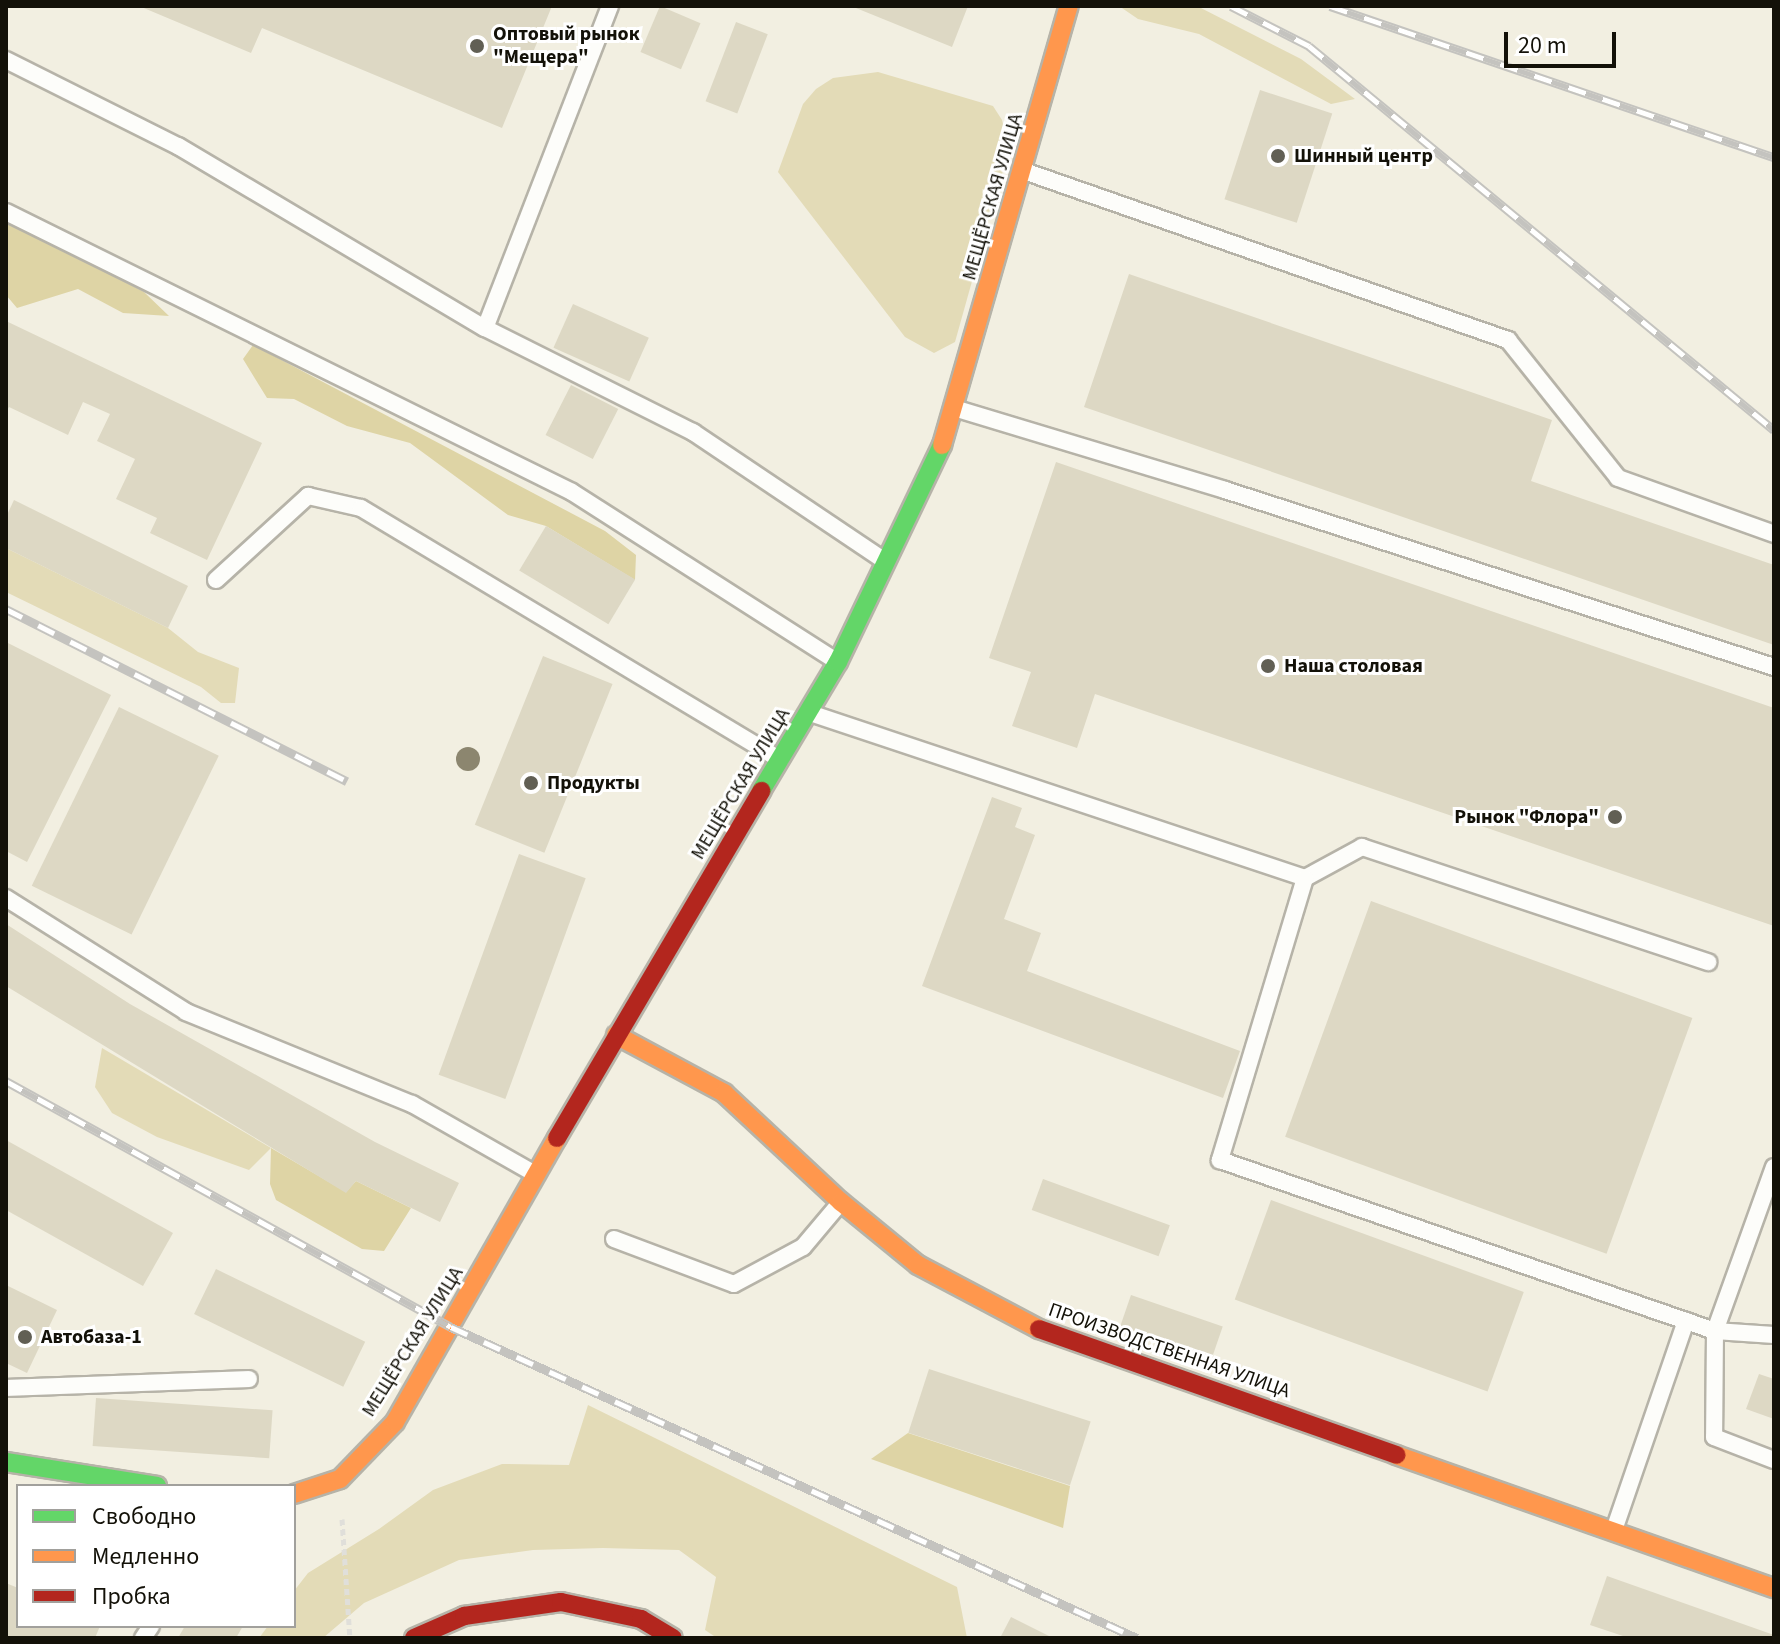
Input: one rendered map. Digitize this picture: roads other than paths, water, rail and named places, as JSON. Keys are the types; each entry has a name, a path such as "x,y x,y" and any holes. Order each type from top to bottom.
{"main road":[{"name":"МЕЩЁРСКАЯ УЛИЦА","path":"296,1493 340,1479 395,1422 616,1035 838,662 956,408 1069,6"},
{"name":"ПРОИЗВОДСТВЕННАЯ УЛИЦА","path":"616,1035 724,1093 841,1202 918,1265 1021,1323 1774,1588"},
{"path":"6,1462 144,1484"},
{"path":"414,1638 464,1616 561,1602 641,1619 673,1638"}],"lane":[{"path":"485,328 610,6"},
{"path":"6,60 178,146 485,328 693,432 887,562"},
{"path":"1023,171 1508,340 1618,478 1774,534"},
{"path":"6,212 572,492 838,662"},
{"path":"956,408 1225,490 1774,667"},
{"path":"216,580 308,496 361,508 781,761"},
{"path":"810,713 1305,878"},
{"path":"1708,962 1362,847 1305,878 1220,1160 1715,1331 1774,1335"},
{"path":"6,898 186,1012 412,1104 537,1175"},
{"path":"1774,1167 1715,1331 1714,1437 1774,1460"},
{"path":"614,1239 734,1284 803,1247 841,1202"},
{"path":"1614,1531 1686,1321"},
{"path":"6,1388 249,1379"}],"railway":[{"path":"1231,6 1309,46 1774,430"},
{"path":"1330,6 1774,157"},
{"path":"6,609 347,781"},
{"path":"6,1081 451,1327 1137,1638"}],"place":[{"name":"Оптовый рынок \"Мещера\"","path":"477,46"},
{"name":"Шинный центр","path":"1278,156"},
{"name":"Наша столовая","path":"1268,666"},
{"name":"Продукты","path":"531,783"},
{"name":"Рынок \"Флора\"","path":"1615,817"},
{"name":"Автобаза-1","path":"25,1337"}]}
